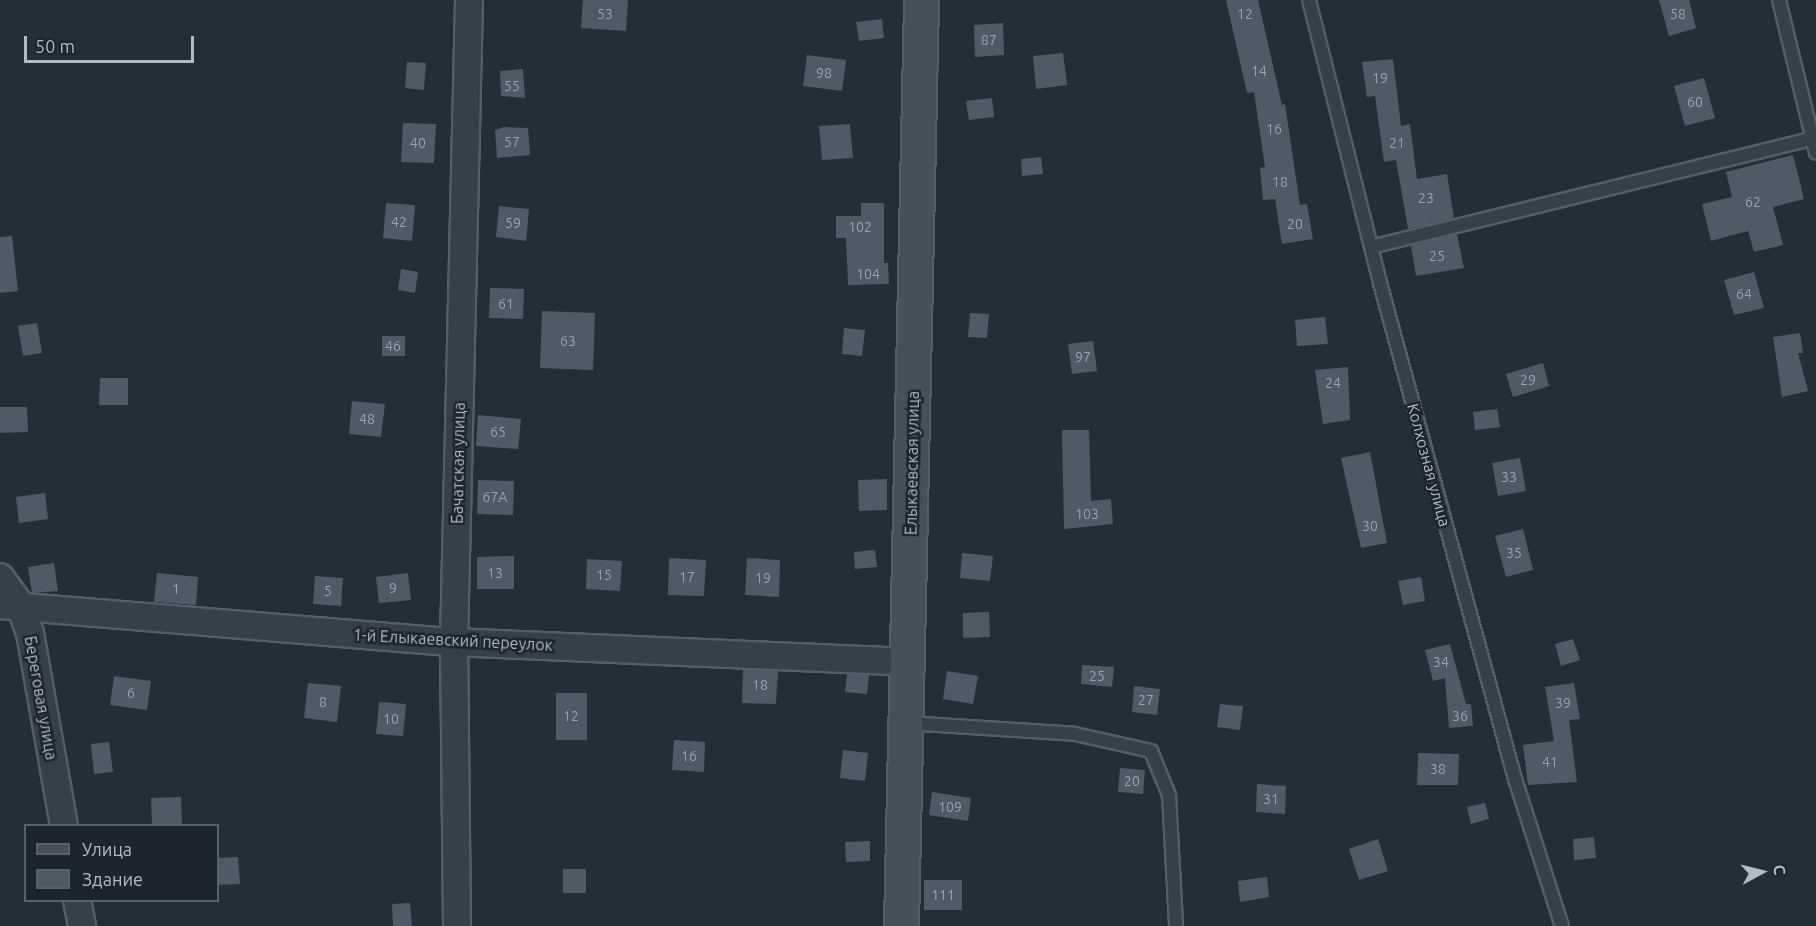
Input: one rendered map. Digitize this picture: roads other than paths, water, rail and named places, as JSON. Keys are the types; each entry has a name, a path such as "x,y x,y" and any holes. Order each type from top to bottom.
{"street":[{"name":"Бачатская улица","path":"457,926 454,642 469,0"},
{"name":"Елыкаевская улица","path":"901,926 921,0"},
{"name":"Береговая улица","path":"0,577 10,604 30,633 64,824"},
{"name":"1-й Елыкаевский переулок","path":"10,604 60,612 454,642 908,662"},
{"path":"77,902 82,926"}],"lane":[{"name":"Колхозная улица","path":"1309,0 1371,247 1515,778 1562,926"},
{"path":"1779,0 1816,153"},
{"path":"1371,247 1814,138"},
{"path":"904,723 1074,734 1151,751 1169,795 1176,926"}]}
